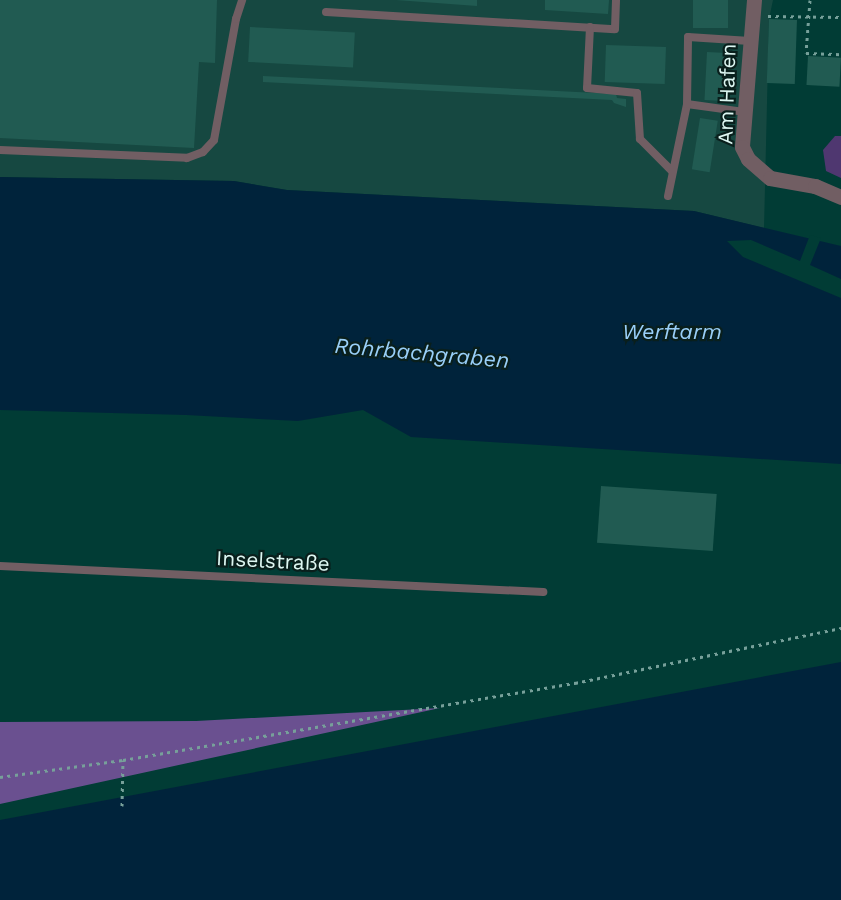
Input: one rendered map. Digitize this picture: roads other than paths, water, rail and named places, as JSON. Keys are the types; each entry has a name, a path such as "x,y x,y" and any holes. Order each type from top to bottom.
{"street":[{"name":"Am Hafen","path":"753,8 742,147 748,159 770,178 814,186 841,197"}],"lane":[{"path":"0,150 187,158 203,152 214,140 236,19 242,0"},
{"path":"326,12 615,28 616,0"},
{"path":"590,27 587,88 637,93 640,139 672,171"},
{"path":"668,196 687,104 688,37 750,41"},
{"path":"687,104 745,112"},
{"name":"Inselstraße","path":"0,566 543,592"}],"water":[{"name":"Werftarm","path":"0,177 234,181 287,190 694,211 841,246 841,464 411,437 363,410 298,421 186,415 0,410"},
{"path":"841,662 841,900 0,900 0,820"}],"water label":[{"name":"Rohrbachgraben","path":"422,353"}]}
